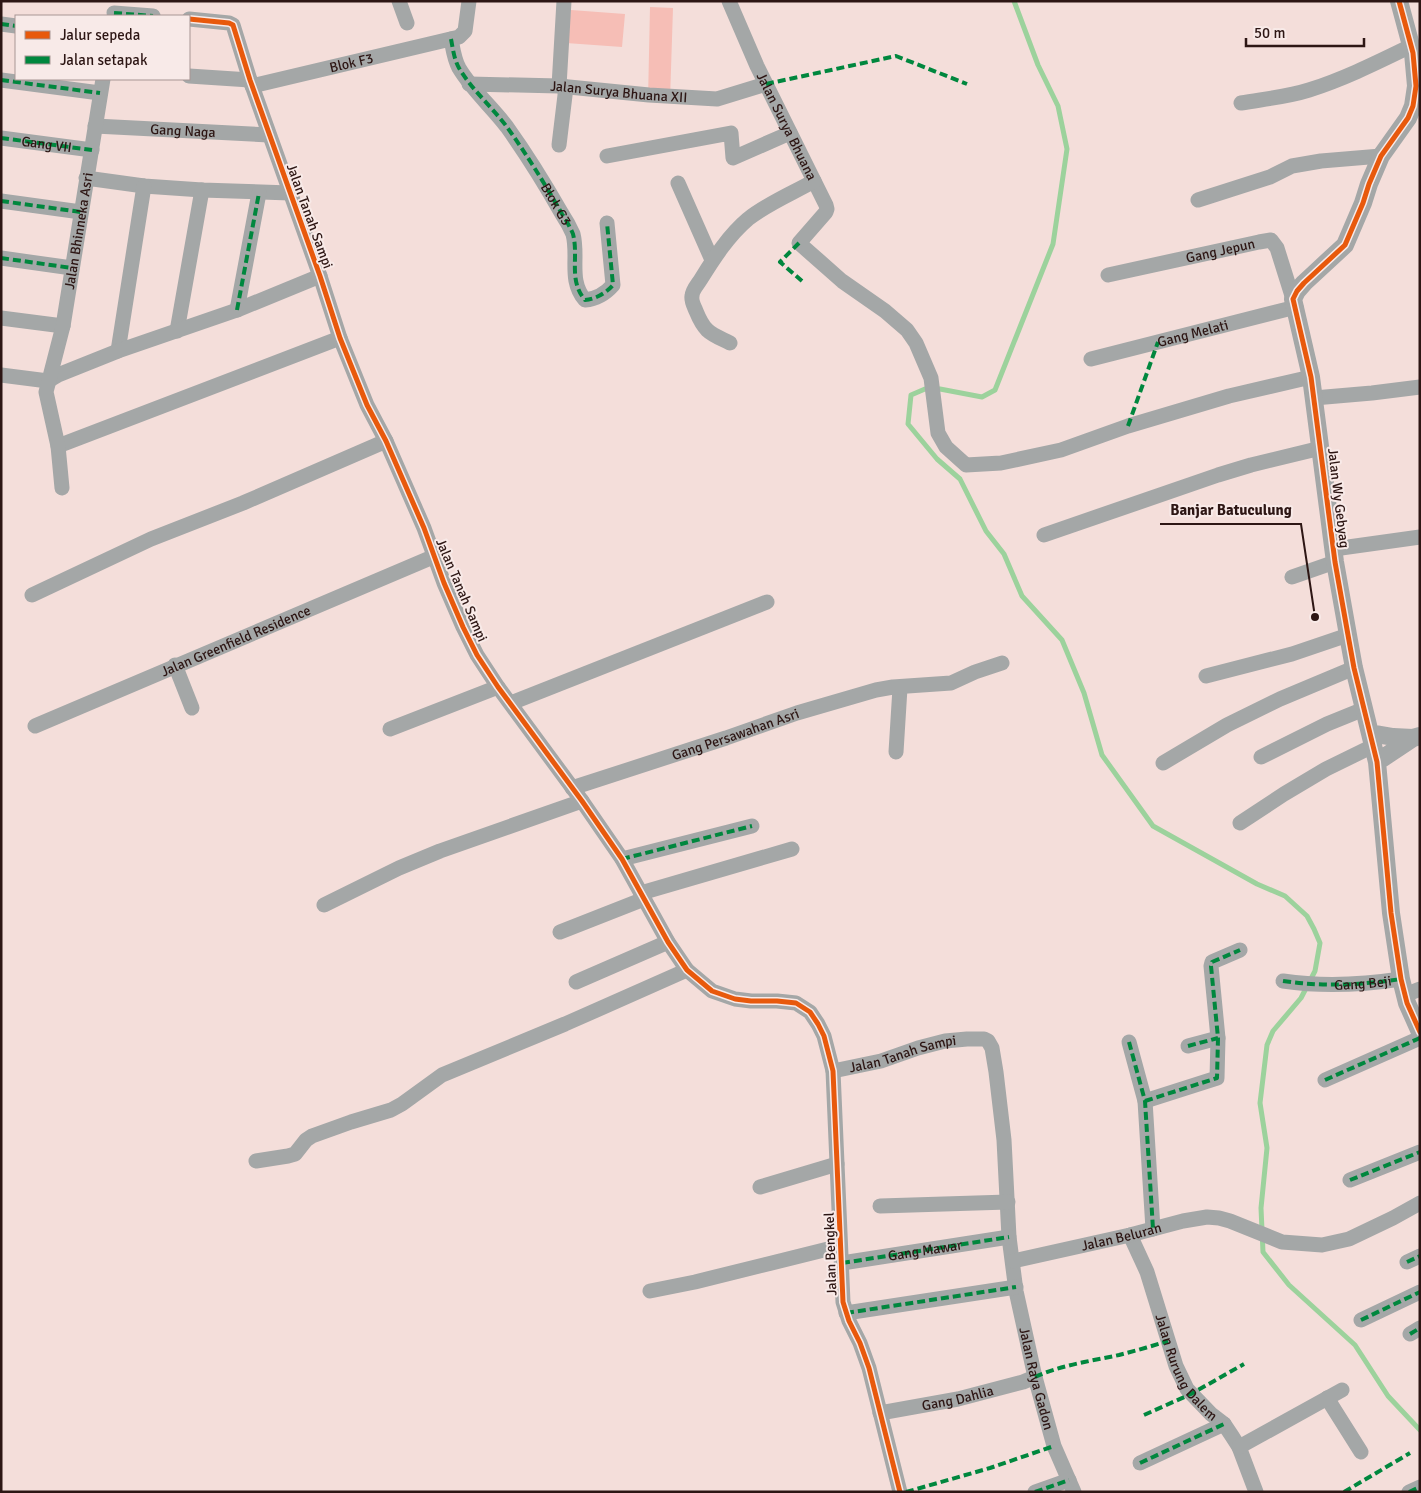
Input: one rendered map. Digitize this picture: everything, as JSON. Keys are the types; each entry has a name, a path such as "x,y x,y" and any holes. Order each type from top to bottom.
{"street":[{"path":"399,1 407,23"},
{"path":"451,39 465,31 469,1"},
{"path":"560,145 564,1"},
{"name":"Jalan Surya Bhuana","path":"729,1 766,84 826,205 827,209 799,243 842,281 885,311 907,330 916,343 932,378 938,432 946,447 966,465 1001,463 1061,450 1120,429 1229,396 1311,377"},
{"path":"1294,303 1297,291 1304,282 1345,245 1381,156 1408,118 1413,106 1416,86 1415,50 1399,1"},
{"path":"114,10 146,15"},
{"name":"Jalan Tanah Sampi","path":"190,20 230,23 233,25 269,136 320,276 340,338 367,404 386,441 435,556 444,583 463,627 477,655 498,687 582,800 622,859 668,942 688,970 712,990 735,999 796,1003 810,1012 824,1036 833,1071 880,1061 945,1041 976,1038 988,1041 992,1048 996,1072 1004,1140 1009,1237 1013,1262"},
{"path":"1,24 15,26"},
{"name":"Blok F3","path":"190,76 251,83 451,39"},
{"name":"Blok G3","path":"451,39 458,68 469,84 505,125 539,174 569,225 573,234 575,278 581,295 586,300 608,291 613,285 607,223"},
{"path":"1241,103 1310,90 1387,58 1415,50"},
{"path":"1,80 102,86"},
{"name":"Jalan Surya Bhuana XII","path":"469,84 563,87 717,99 766,84"},
{"name":"Jalan Bhinneka Asri","path":"62,488 58,446 46,392 63,326 80,212 102,86"},
{"name":"Gang Naga","path":"95,126 269,136"},
{"path":"607,156 731,133 733,158 790,133"},
{"name":"Gang VII","path":"1,138 92,150"},
{"path":"1198,200 1270,177 1292,166 1321,161 1381,156"},
{"path":"86,178 144,186 290,193"},
{"path":"730,343 708,332 699,319 693,304 691,296 693,290 712,260 748,220 814,181"},
{"path":"678,183 712,260"},
{"path":"118,351 144,186"},
{"path":"177,331 202,190"},
{"path":"237,310 259,193"},
{"path":"1,201 80,212"},
{"name":"Gang Jepun","path":"1108,275 1271,240 1277,248 1294,303"},
{"path":"1,258 72,268"},
{"path":"1,375 48,381 58,375 118,351 237,310 320,276"},
{"name":"Gang Melati","path":"1091,359 1294,303"},
{"name":"Jalan Wy Gebyag","path":"1294,303 1311,377 1335,556 1348,635 1373,747 1391,913 1409,988 1407,1003 1420,1032"},
{"path":"1,318 63,326"},
{"path":"58,446 340,338"},
{"path":"1314,398 1420,387"},
{"path":"32,595 151,539 243,503 386,441"},
{"path":"1044,535 1218,475 1321,448"},
{"path":"1292,576 1335,556 1420,537"},
{"name":"Jalan Greenfield Residence","path":"35,726 435,556"},
{"path":"511,703 767,602"},
{"path":"1206,676 1292,654 1348,635"},
{"name":"Gang Persawahan Asri","path":"572,788 797,713 876,690 951,683 974,672 1002,663"},
{"path":"175,665 192,708"},
{"path":"1163,763 1202,738 1280,698 1354,668"},
{"path":"390,729 498,687"},
{"path":"896,752 900,688"},
{"path":"1262,757 1328,724 1364,709"},
{"path":"1240,823 1326,769 1393,737 1417,737"},
{"path":"1373,747 1417,737"},
{"path":"324,905 399,868 440,851 582,800"},
{"path":"622,859 752,826"},
{"path":"560,932 642,896 792,849"},
{"path":"576,982 668,942"},
{"path":"1145,1101 1217,1078 1218,1038 1211,966 1212,962 1240,950"},
{"path":"256,1161 295,1154 306,1140 312,1136 391,1110 442,1075 566,1024 688,970"},
{"name":"Gang Beji","path":"1290,982 1324,985 1362,984 1409,988"},
{"path":"1188,1046 1218,1038"},
{"path":"1326,1080 1420,1038"},
{"path":"1129,1042 1145,1101 1153,1229"},
{"name":"Jalan Bengkel","path":"833,1071 843,1302 869,1368 900,1492"},
{"path":"1350,1180 1420,1152"},
{"path":"760,1186 837,1164"},
{"path":"880,1206 1008,1202"},
{"name":"Jalan Beluran","path":"1013,1262 1183,1221 1207,1217 1230,1220 1282,1242 1322,1245 1349,1239 1420,1203"},
{"name":"Jalan Rurung Dalem","path":"1130,1235 1147,1272 1176,1366 1187,1389 1211,1414 1224,1424 1239,1448 1256,1492"},
{"name":"Gang Mawar","path":"842,1263 1009,1237"},
{"path":"650,1291 695,1282 840,1246"},
{"name":"Jalan Raya Gadon","path":"1013,1262 1016,1287 1034,1377 1054,1446 1071,1486"},
{"path":"846,1313 1016,1287"},
{"path":"1361,1320 1420,1292"},
{"name":"Gang Dahlia","path":"880,1413 958,1399 1034,1377"},
{"path":"1239,1448 1342,1390"},
{"path":"1327,1398 1361,1452"},
{"path":"1140,1463 1224,1424"},
{"path":"1035,1492 1071,1486"},
{"path":"1409,1492 1420,1487"}],"shaded area":[{"path":"650,7 673,8 670,100 648,100"},
{"path":"571,10 625,14 622,47 566,43"}],"waterway":[{"path":"1014,1 1038,65 1058,106 1067,149 1053,244 995,390 982,397 940,389 925,389 911,395 908,424 937,459 960,479 986,531 1004,554 1022,596 1062,640 1084,693 1102,755 1153,826 1257,884 1285,896 1307,916 1314,929 1320,943 1315,971 1301,998 1273,1031 1267,1045 1260,1103 1267,1148 1261,1208 1263,1252 1289,1285 1355,1345 1388,1396 1420,1430"}],"marked path":[{"path":"114,13 140,15"},
{"path":"1,24 15,26"},
{"path":"451,39 459,68 514,138 569,226 575,243 575,276 580,292 585,300 600,295 613,285 607,223"},
{"path":"766,84 896,56 967,84"},
{"path":"1,80 100,93"},
{"path":"1,138 92,150"},
{"path":"237,310 259,193"},
{"path":"1,201 81,212"},
{"path":"799,243 780,262 802,281"},
{"path":"1,258 72,268"},
{"path":"1128,426 1158,342"},
{"path":"622,859 752,826"},
{"path":"1145,1101 1217,1078 1218,1038 1211,966 1212,962 1240,950"},
{"path":"1283,981 1342,984 1401,979"},
{"path":"1188,1046 1218,1038"},
{"path":"1325,1080 1420,1038"},
{"path":"1129,1042 1145,1101 1153,1229"},
{"path":"1350,1180 1420,1152"},
{"path":"842,1263 1009,1237"},
{"path":"1407,1262 1420,1256"},
{"path":"846,1313 1016,1287"},
{"path":"1361,1320 1420,1292"},
{"path":"1410,1334 1420,1328"},
{"path":"1035,1377 1066,1366 1119,1355 1168,1341"},
{"path":"1144,1415 1191,1394 1244,1364"},
{"path":"1140,1463 1224,1424"},
{"path":"906,1492 990,1468 1054,1446"},
{"path":"1344,1492 1410,1453"},
{"path":"1035,1492 1069,1480"},
{"path":"1409,1492 1420,1487"}],"cycle path":[{"path":"1399,1 1413,53 1416,86 1413,106 1408,118 1381,156 1345,245 1304,283 1293,299 1311,377 1335,562 1348,635 1377,762 1391,913 1401,979 1407,1003 1420,1032"},
{"path":"190,19 233,25 250,80 320,276 340,338 367,405 386,441 424,528 444,583 477,655 622,859 668,942 687,970 712,991 735,999 796,1003 810,1012 824,1036 833,1071 843,1302 869,1368 900,1492"}],"place":[{"name":"Banjar Batuculung","path":"1315,617"}]}
